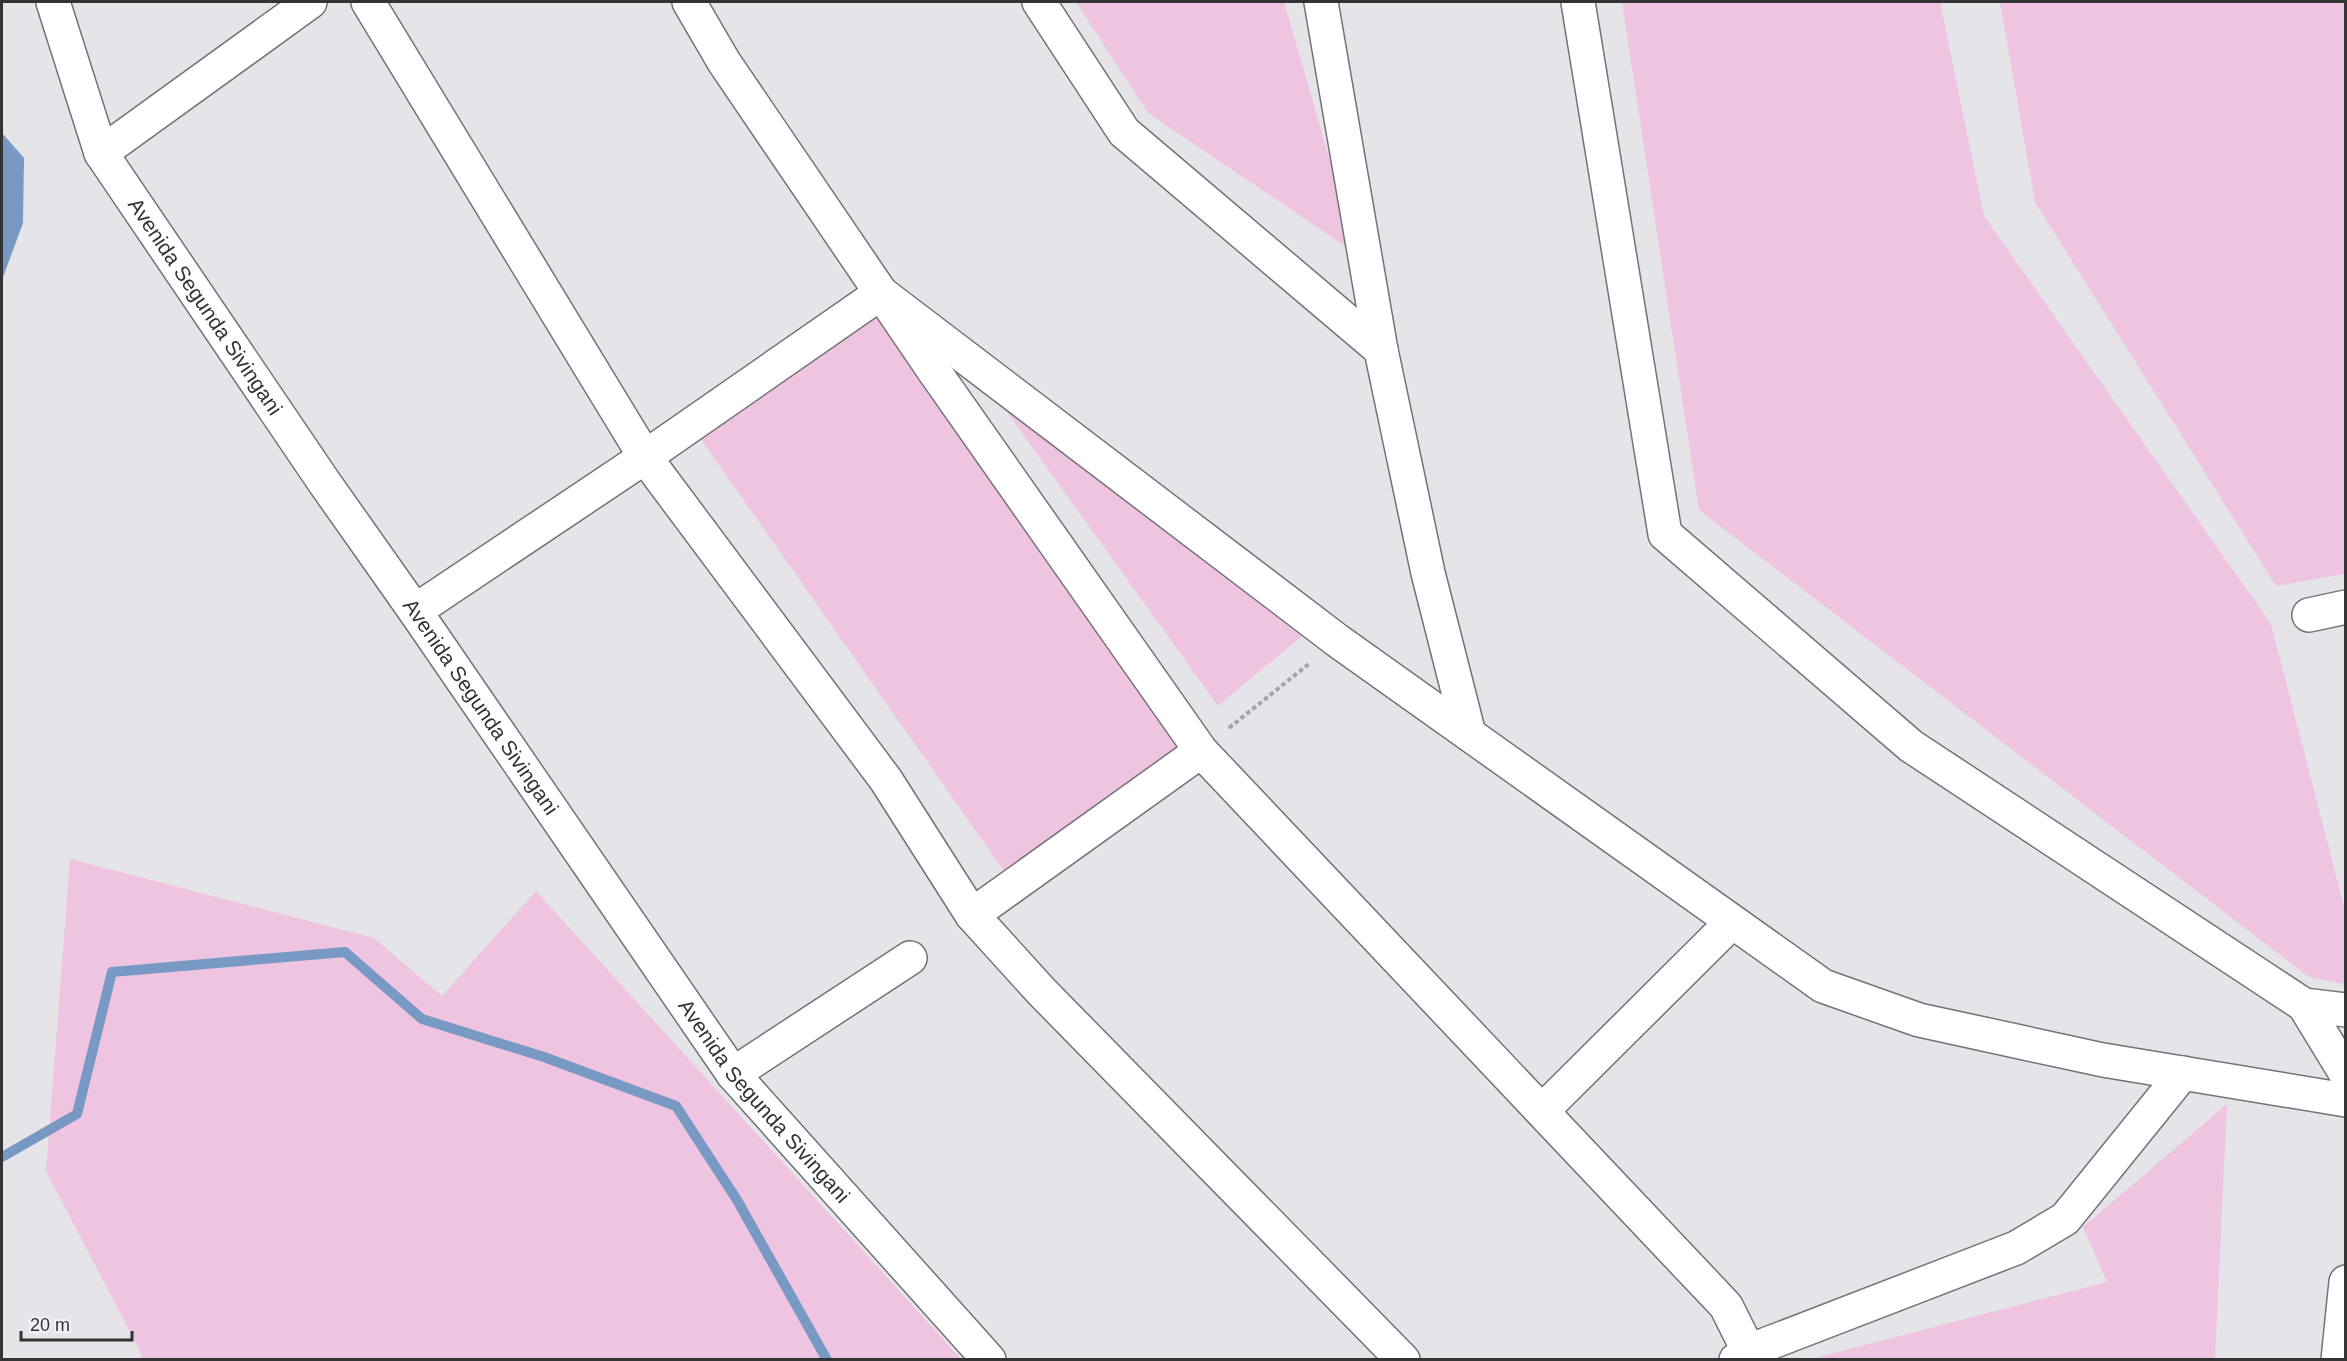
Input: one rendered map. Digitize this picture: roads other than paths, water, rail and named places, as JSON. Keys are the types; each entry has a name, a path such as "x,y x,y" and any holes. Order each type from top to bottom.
{"street":[{"name":"Avenida Segunda Sivingani","path":"52,2 101,153 324,482 734,1074 989,1359"},
{"path":"101,153 310,2"},
{"path":"368,2 645,457 886,780 972,915 1042,992 1403,1359"},
{"path":"688,2 724,62 881,293 1201,751 1726,1306 1746,1357 2016,1248 2065,1219 2183,1073"},
{"path":"1039,2 1124,132 1381,350"},
{"path":"1321,2 1381,350 1428,573 1469,734"},
{"path":"1578,2 1665,534 1911,746 2304,1005 2346,1074"},
{"path":"415,611 645,457 881,293"},
{"path":"881,293 1338,640 1823,986 1919,1020 2103,1060 2346,1100"},
{"path":"2308,615 2346,608"},
{"path":"972,915 1201,751"},
{"path":"1542,1111 1732,922"},
{"path":"734,1074 910,958"},
{"path":"2304,1005 2346,1010"},
{"path":"2338,1359 2346,1281"}],"water":[{"path":"2,133 24,158 23,223 2,280"}],"waterway":[{"path":"2,1157 77,1114 112,972 345,952 422,1019 544,1057 676,1106 737,1200 827,1360"}]}
